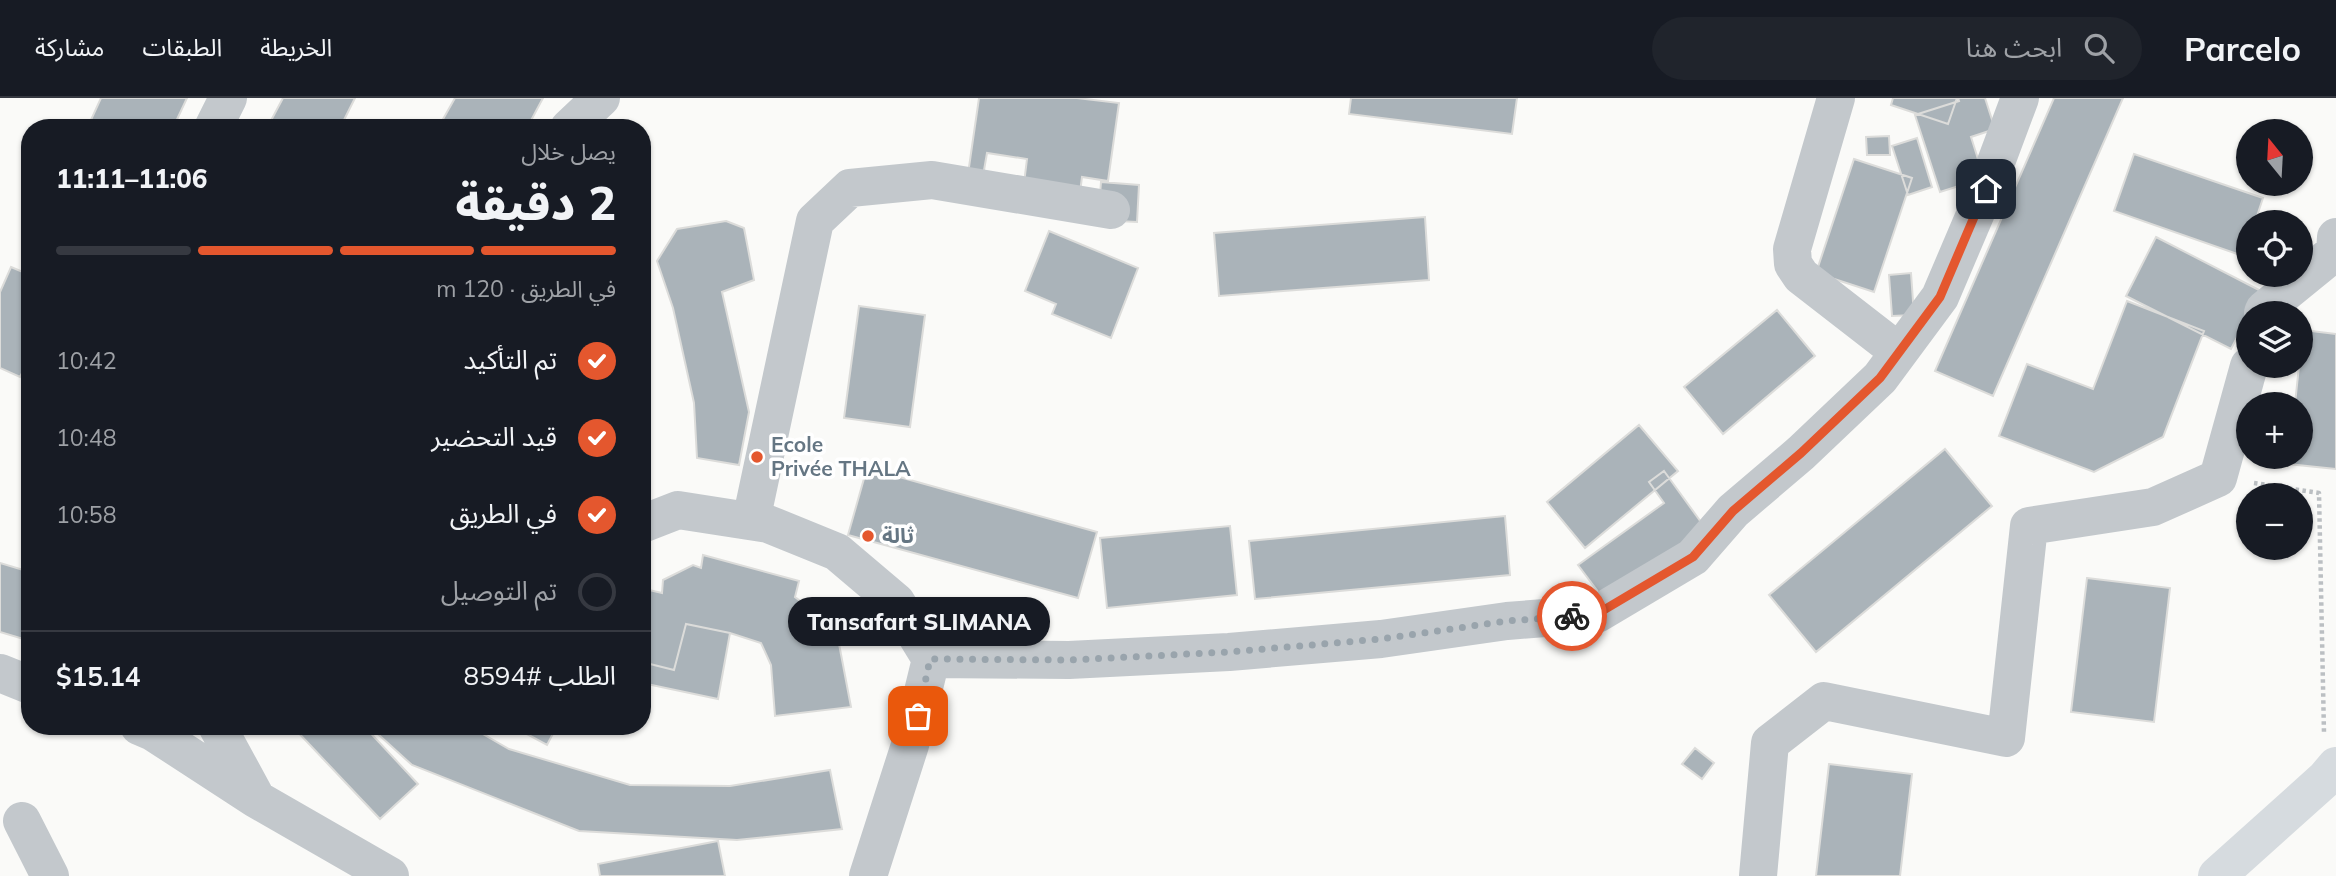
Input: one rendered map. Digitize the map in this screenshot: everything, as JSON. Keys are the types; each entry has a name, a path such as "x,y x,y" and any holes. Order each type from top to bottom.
{"main road":[{"path":"2217,876 2330,773"}],"street":[{"path":"218,119 228,98"},
{"path":"579,119 601,98"},
{"path":"1836,98 1792,249 1793,264 1801,275 1899,352"},
{"path":"930,659 1069,660 1229,652 1381,639 1507,621 1597,614 1693,557 1733,511 1801,453 1880,378 1940,297 1986,189 2020,98"},
{"path":"751,521 815,221 850,188 932,180 1111,210"},
{"path":"2275,301 2335,252 2336,237"},
{"path":"1758,876 1770,743 1824,701 2006,738 2029,526 2153,507 2218,478 2246,378"},
{"path":"651,520 678,510 768,523 837,552 896,601 930,659 911,746 868,876"},
{"path":"0,673 21,681"},
{"path":"158,735 256,799 390,876"},
{"path":"222,735 256,799"},
{"path":"22,821 50,876"}],"path":[{"path":"2218,478 2319,493 2330,773"}],"building":[{"path":"101,98 187,98 177,119 91,119"},
{"path":"283,98 355,98 344,119 272,119"},
{"path":"455,98 543,98 532,119 443,119"},
{"path":"979,98 1077,98 1119,103 1108,181 1082,177 1077,215 1021,207 1027,159 987,153 983,176 968,174"},
{"path":"1351,98 1517,98 1512,134 1349,114"},
{"path":"1893,98 1957,98 1948,124 1891,105"},
{"path":"1958,98 1985,98 1995,129 1971,137 1984,178 1940,192 1915,115 1959,101"},
{"path":"2054,98 2123,98 1993,396 1935,371"},
{"path":"1889,136 1890,155 1867,155 1866,137"},
{"path":"1917,138 1932,187 1908,195 1892,146"},
{"path":"2134,154 2236,189 2236,196 2263,198 2259,210 2236,210 2236,254 2114,211"},
{"path":"1854,159 1912,178 1874,292 1816,273"},
{"path":"1101,182 1139,185 1137,222 1098,220"},
{"path":"1425,217 1429,280 1219,296 1214,233"},
{"path":"726,221 744,228 754,280 722,292 749,412 739,465 697,458 694,403 673,308 657,261 677,229"},
{"path":"1049,231 1138,268 1111,338 1052,314 1056,304 1025,291"},
{"path":"2156,237 2236,278 2236,287 2253,287 2261,291 2256,301 2236,301 2236,339 2231,349 2126,296"},
{"path":"11,267 21,271 20,377 0,368 0,292"},
{"path":"1911,273 1914,315 1892,316 1889,275"},
{"path":"2127,301 2204,331 2163,437 2094,472 1999,436 2027,364 2093,389"},
{"path":"859,306 925,315 910,427 844,418"},
{"path":"1777,310 1815,356 1723,434 1684,387"},
{"path":"2313,331 2336,334 2336,469 2313,467 2313,392 2296,392 2298,378 2313,378"},
{"path":"1639,425 1678,471 1585,548 1547,502"},
{"path":"1945,449 1992,506 1816,652 1769,595"},
{"path":"867,468 1097,532 1078,598 848,535"},
{"path":"1664,471 1706,529 1605,601 1578,565 1664,503 1649,482"},
{"path":"1505,516 1510,575 1255,599 1249,541"},
{"path":"1230,526 1237,595 1107,608 1100,538"},
{"path":"703,555 799,581 795,597 836,628 851,707 775,716 771,665 761,643 730,633 686,624 674,670 651,664 651,590 662,593 663,580 693,565 701,568"},
{"path":"0,563 21,569 21,638 0,632"},
{"path":"2087,578 2170,588 2154,722 2071,712"},
{"path":"686,624 730,633 718,699 651,685 651,664 674,670"},
{"path":"301,735 372,735 418,784 380,819"},
{"path":"379,735 485,735 509,749 630,785 730,786 830,770 842,829 737,840 579,831 412,765"},
{"path":"529,735 552,735 547,745"},
{"path":"1695,748 1714,763 1702,779 1682,764"},
{"path":"1829,764 1912,774 1900,876 1816,876"},
{"path":"718,841 725,876 600,876 598,864"}],"way so far":[{"path":"918,716 930,659 1069,660 1229,652 1381,639 1507,621 1572,616"}],"place":[{"name":"Ecole Privée THALA","path":"757,457"},
{"name":"ثالة","path":"868,536"},
{"name":"Tansafart SLIMANA","path":"918,716"}],"route":[{"path":"1572,616 1597,614 1693,557 1733,511 1801,453 1880,378 1940,297 1986,189"}]}
